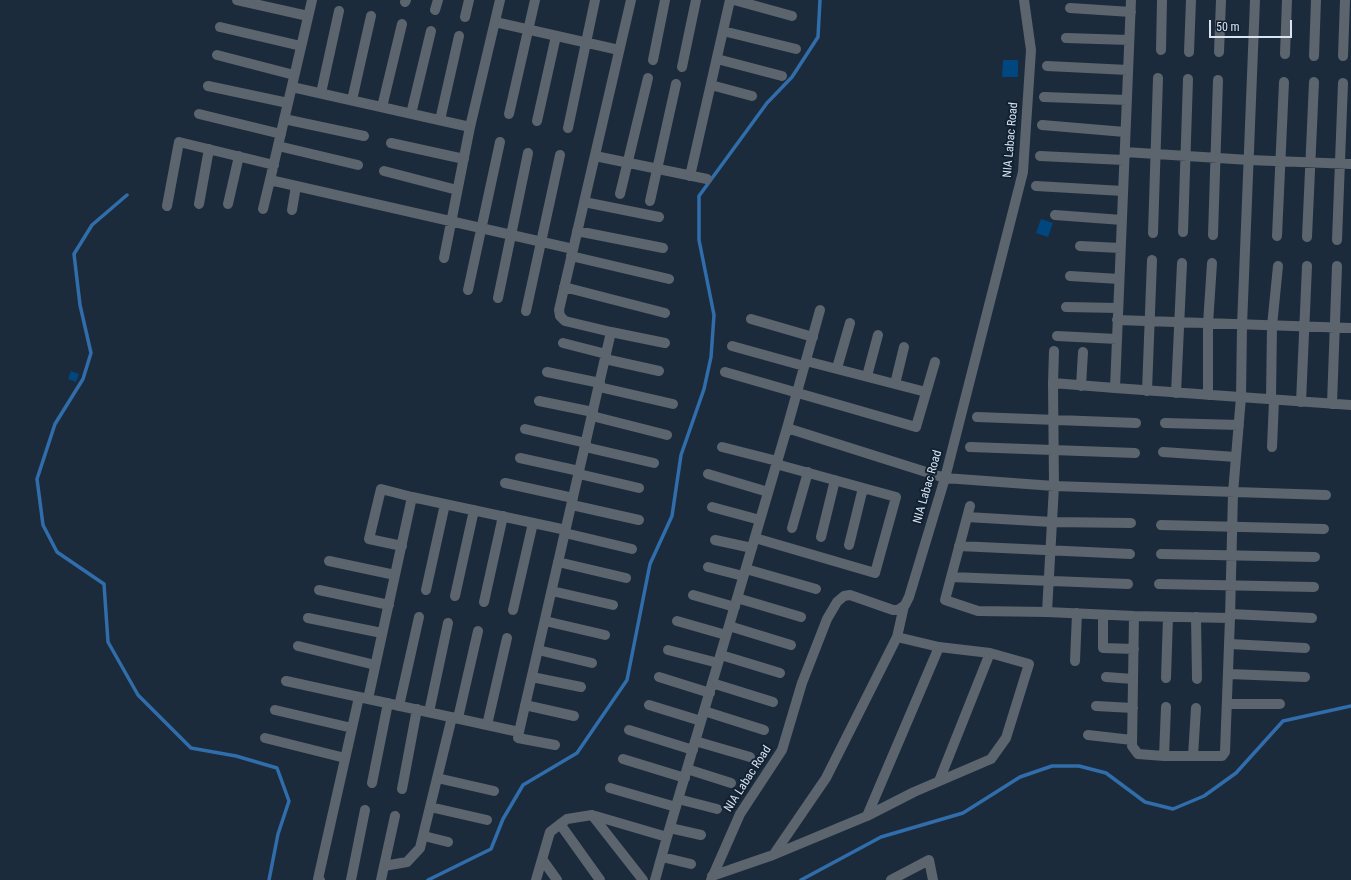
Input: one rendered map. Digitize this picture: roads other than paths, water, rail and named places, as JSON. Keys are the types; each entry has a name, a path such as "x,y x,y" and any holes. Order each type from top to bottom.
{"street":[{"path":"237,0 308,16"},
{"path":"263,209 312,0"},
{"path":"465,17 469,0"},
{"path":"444,258 470,127 500,0"},
{"path":"509,114 535,0"},
{"path":"568,128 595,0"},
{"path":"631,0 559,310 560,316 565,321 665,343"},
{"path":"653,60 665,0"},
{"path":"682,67 696,0"},
{"path":"690,176 730,0"},
{"path":"734,0 792,16"},
{"name":"NIA Labac Road","path":"712,878 740,814 782,750 802,683 827,620 837,602 844,596 850,595 893,610 898,610 904,606 909,597 945,478 1022,172 1031,50 1024,0"},
{"path":"1115,388 1131,0"},
{"path":"1161,50 1162,0"},
{"path":"1189,52 1191,0"},
{"path":"1219,52 1221,0"},
{"path":"1134,616 1132,746 1138,754 1164,756 1222,756 1225,752 1228,704 1233,493 1241,397 1242,326 1255,0"},
{"path":"1285,54 1287,0"},
{"path":"1314,56 1316,0"},
{"path":"1343,56 1344,0"},
{"path":"1070,8 1131,12"},
{"path":"321,93 339,11"},
{"path":"352,100 371,16"},
{"path":"495,22 619,50"},
{"path":"382,107 402,24"},
{"path":"220,27 301,46"},
{"path":"411,114 431,31"},
{"path":"723,31 796,49"},
{"path":"440,120 459,36"},
{"path":"537,121 556,36"},
{"path":"1066,38 1129,40"},
{"path":"217,55 294,75"},
{"path":"717,59 782,76"},
{"path":"1047,66 1128,70"},
{"path":"620,194 648,78"},
{"path":"1153,233 1154,154 1158,78"},
{"path":"1183,232 1184,156 1188,79"},
{"path":"1213,235 1218,80"},
{"path":"1277,236 1279,162 1284,82"},
{"path":"1307,237 1314,82"},
{"path":"650,201 676,84"},
{"path":"1337,240 1343,84"},
{"path":"711,85 752,96"},
{"path":"208,86 288,103"},
{"path":"292,87 470,127"},
{"path":"1044,97 1127,100"},
{"path":"199,114 281,134"},
{"path":"284,119 364,136"},
{"path":"1042,125 1125,132"},
{"path":"167,206 179,142 274,165"},
{"path":"468,290 500,142"},
{"path":"391,143 464,160"},
{"path":"278,146 358,165"},
{"path":"200,204 209,150"},
{"path":"498,298 528,153"},
{"path":"1040,156 1124,156 1154,154 1279,162 1351,164"},
{"path":"526,311 560,155"},
{"path":"228,204 239,156"},
{"path":"595,156 707,179"},
{"path":"384,171 457,190"},
{"path":"270,180 540,242 572,253 668,280"},
{"path":"292,210 296,186"},
{"path":"1036,186 1123,190"},
{"path":"584,202 659,217"},
{"path":"1055,215 1122,220"},
{"path":"577,231 663,248"},
{"path":"1080,246 1120,248"},
{"path":"1147,391 1152,260"},
{"path":"1176,393 1182,263"},
{"path":"1208,395 1208,324 1212,263"},
{"path":"1272,447 1272,326 1278,266"},
{"path":"1301,402 1307,266"},
{"path":"1332,404 1337,266"},
{"path":"1070,276 1119,279"},
{"path":"564,287 665,312"},
{"path":"1066,307 1118,308"},
{"path":"655,880 820,310"},
{"path":"751,319 813,337"},
{"path":"1117,320 1242,326 1351,328"},
{"path":"837,368 850,323"},
{"path":"555,745 518,738 611,332"},
{"path":"867,376 878,335"},
{"path":"1057,336 1117,339"},
{"path":"563,344 659,371"},
{"path":"732,346 805,363 837,368 926,392"},
{"path":"895,384 904,347"},
{"path":"1047,612 1054,486 1054,351"},
{"path":"1081,386 1083,352"},
{"path":"725,372 916,427 935,362"},
{"path":"547,372 673,404"},
{"path":"1053,383 1351,405"},
{"path":"540,400 667,434"},
{"path":"977,417 1136,423"},
{"path":"1165,423 1239,425"},
{"path":"787,428 945,478 1054,486 1326,495"},
{"path":"524,429 654,463"},
{"path":"714,540 753,543 875,572 896,497 722,447"},
{"path":"970,447 1135,453"},
{"path":"1163,452 1236,457"},
{"path":"520,458 639,488"},
{"path":"792,528 808,472"},
{"path":"708,474 768,492"},
{"path":"820,537 835,480"},
{"path":"505,484 639,520"},
{"path":"849,545 864,488"},
{"path":"402,546 370,538 381,489 533,523 632,549"},
{"path":"320,880 318,879 352,728 376,665 412,497"},
{"path":"426,590 445,504"},
{"path":"970,506 945,600 978,611 1168,617 1231,616 1312,618"},
{"path":"712,507 760,520"},
{"path":"455,596 474,510"},
{"path":"484,602 503,516"},
{"path":"967,517 1052,522 1131,523"},
{"path":"513,610 533,523"},
{"path":"1161,525 1324,529"},
{"path":"959,546 1130,554"},
{"path":"1161,554 1315,557"},
{"path":"329,561 395,576"},
{"path":"558,562 626,578"},
{"path":"708,567 744,573 816,589"},
{"path":"951,577 1128,584"},
{"path":"1159,584 1314,588"},
{"path":"318,590 389,605"},
{"path":"552,591 613,605"},
{"path":"693,594 801,617"},
{"path":"773,855 826,778 897,638 904,606"},
{"path":"1075,661 1077,613"},
{"path":"1103,615 1103,648 1134,649"},
{"path":"399,706 419,617"},
{"path":"1166,678 1168,617"},
{"path":"1196,617 1197,679"},
{"path":"308,618 382,633"},
{"path":"545,621 605,635"},
{"path":"678,621 791,645"},
{"path":"429,712 448,623"},
{"path":"384,866 407,862 420,848 437,778 455,718 478,631"},
{"path":"487,725 507,638"},
{"path":"712,878 773,855 867,816 939,781 991,759 1006,738 1030,664 990,653 939,647 897,638"},
{"path":"1230,644 1305,648"},
{"path":"298,646 376,665"},
{"path":"867,816 939,647"},
{"path":"538,650 592,663"},
{"path":"668,650 719,659 780,673"},
{"path":"939,781 990,653"},
{"path":"1229,674 1305,677"},
{"path":"532,677 581,688"},
{"path":"659,677 773,702"},
{"path":"1106,677 1133,679"},
{"path":"286,681 519,732"},
{"path":"372,783 388,703"},
{"path":"1228,704 1280,704"},
{"path":"648,705 764,730"},
{"path":"525,706 574,716"},
{"path":"1096,706 1133,708"},
{"path":"1164,756 1166,707"},
{"path":"1193,756 1196,708"},
{"path":"402,789 417,709"},
{"path":"275,710 352,728"},
{"path":"629,730 750,757"},
{"path":"1088,736 1132,740"},
{"path":"265,738 345,758"},
{"path":"623,759 731,783"},
{"path":"437,778 494,791"},
{"path":"610,788 677,803 717,809"},
{"path":"430,807 487,820"},
{"path":"350,880 365,810"},
{"path":"592,815 643,880"},
{"path":"536,880 550,832 567,819 592,815 669,832 701,835"},
{"path":"381,880 396,816"},
{"path":"560,824 600,880"},
{"path":"424,836 448,842"},
{"path":"662,857 691,864"},
{"path":"542,859 557,880"},
{"path":"891,880 928,860 933,880"}],"waterway":[{"path":"428,880 491,849 503,819 523,785 577,753 627,680 650,564 672,516 681,455 704,389 711,357 714,315 699,240 699,196 767,103 792,77 818,37 820,0"},
{"path":"127,195 92,225 74,254 80,305 91,353 83,379 55,424 37,479 43,525 57,552 104,584 108,642 138,695 191,748 236,756 277,768 289,801 278,834 269,880"},
{"path":"801,880 881,837 963,813 1020,777 1052,766 1079,766 1106,773 1145,802 1173,809 1204,796 1236,773 1283,721 1351,706"}]}
